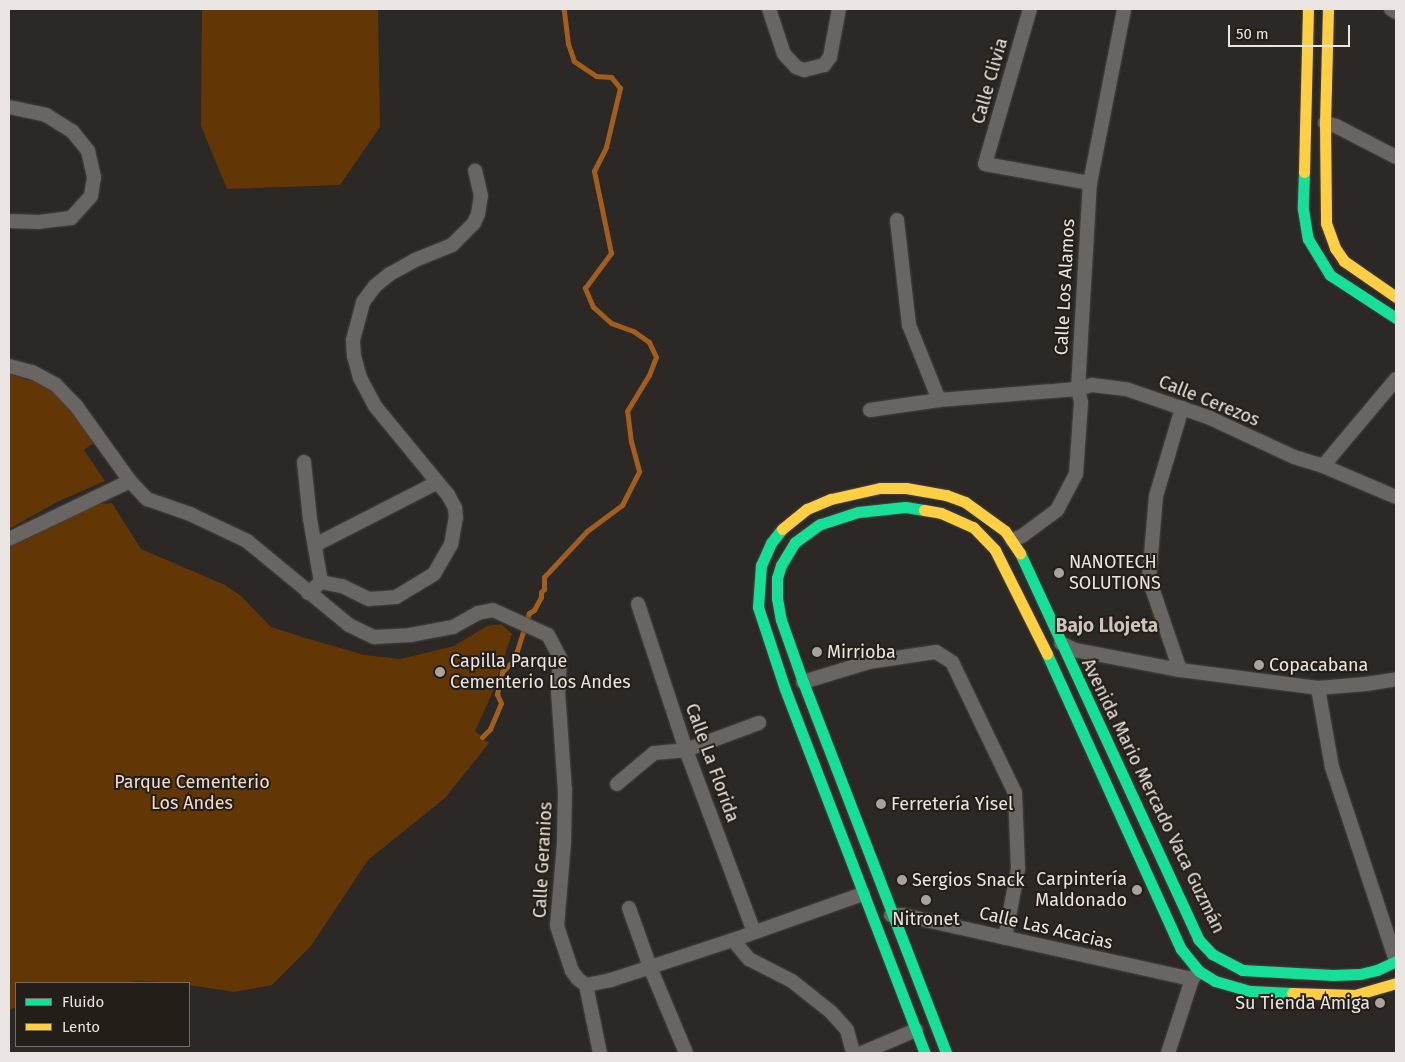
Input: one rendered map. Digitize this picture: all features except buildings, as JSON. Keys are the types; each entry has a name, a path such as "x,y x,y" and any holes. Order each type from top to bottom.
{"main road":[{"path":"1308,9 1303,209 1308,239 1330,275 1396,318"},
{"path":"1328,9 1324,211 1329,236 1344,261 1363,276 1396,297"},
{"path":"1306,123 1325,123"},
{"name":"Avenida Mario Mercado Vaca Guzmán","path":"926,1053 785,689 762,624 758,607 761,565 771,543 786,524 807,508 831,498 880,488 924,490 946,494 965,502 997,523 1012,540 1021,554 1198,938 1212,954 1226,964 1242,970 1334,975 1368,972 1396,961"},
{"name":"Avenida Mario Mercado Vaca Guzmán","path":"946,1053 880,888 803,682 781,620 777,598 777,578 781,564 787,553 804,533 820,524 858,512 885,508 923,509 941,513 973,527 995,550 1045,650 1126,833 1181,949 1196,975 1251,991 1355,995 1396,983"},
{"path":"995,550 1012,540"},
{"path":"1045,650 1061,643"},
{"path":"785,689 803,682"},
{"path":"1126,833 1145,825"},
{"path":"863,894 880,888"},
{"path":"874,921 891,915"},
{"path":"916,1030 933,1023"}],"street":[{"path":"769,9 784,54 796,67 804,70 824,65 830,57 839,9"},
{"name":"Calle Clivia","path":"1030,9 985,164 1090,183"},
{"name":"Calle Los Alamos","path":"1012,540 1022,536 1057,510 1076,474 1080,402 1078,389 1090,183 1124,9"},
{"path":"1391,9 1396,12"},
{"path":"9,107 46,115 72,132 88,151 94,177 91,196 71,218 39,222 9,221"},
{"path":"1325,123 1336,126 1396,157"},
{"path":"321,582 342,586 369,599 396,597 434,574 451,545 456,518 455,508 448,495 436,483 375,406 360,378 352,340 363,302 375,286 390,274 414,260 452,245 474,223 478,214 481,196 475,171"},
{"path":"898,220 909,325 939,400"},
{"path":"9,366 32,372 56,385 77,407 130,481 147,499 190,514 247,541 265,554 308,593 321,582"},
{"path":"1323,466 1396,379"},
{"name":"Calle Cerezos","path":"870,410 939,400 1078,389 1092,385 1126,389 1182,408 1294,457 1323,466 1396,497"},
{"path":"1180,670 1149,579 1156,496 1182,408"},
{"path":"304,462 310,519 321,582"},
{"path":"9,539 130,481"},
{"path":"316,545 436,483"},
{"name":"Calle Geranios","path":"308,593 349,625 374,637 410,635 453,627 478,613 493,610 548,636 560,658 558,691 565,790 564,843 557,926 572,971 586,985"},
{"name":"Calle La Florida","path":"638,604 686,750 754,932"},
{"path":"1061,643 1075,650 1180,670 1318,688 1366,684 1396,679"},
{"path":"803,682 869,662 936,652 952,662 1015,793 1018,869 1005,938"},
{"path":"1318,688 1332,767 1396,961"},
{"path":"617,784 654,753 686,750 759,723"},
{"path":"600,1053 586,985 611,980 733,940 863,894"},
{"path":"629,908 650,967 686,1053"},
{"name":"Calle Las Acacias","path":"891,915 903,915 1005,938 1196,975"},
{"path":"733,940 749,959 792,981 831,1012 847,1030 853,1053"},
{"path":"1168,1053 1196,975"},
{"path":"862,1053 916,1030"}],"green space":[{"path":"202,9 378,9 380,127 340,185 227,189 201,126"},
{"path":"9,374 50,387 70,407 95,442 84,450 105,481 57,502 9,529"},
{"name":"Parque Cementerio Los Andes","path":"112,503 141,549 225,585 241,596 271,627 302,637 364,655 400,659 454,646 487,626 501,624 512,634 491,696 475,731 489,743 445,798 368,860 311,946 272,985 234,992 190,985 190,982 15,982 15,1007 9,1010 9,548 100,504"}],"waterway":[{"path":"482,737 490,729 501,703 497,694 502,672 514,660 529,613 534,610 544,589 544,577 587,531 622,505 639,471 631,442 627,411 649,375 656,357 649,342 633,331 611,323 593,307 585,288 611,253 594,171 606,147 620,88 611,77 596,76 574,61 568,44 564,9"}],"traffic: fast":[{"path":"1304,172 1303,209 1308,239 1330,275 1396,318"},
{"path":"924,510 905,507 858,512 820,524 795,542 781,565 777,578 777,598 781,620 803,682 946,1053"},
{"path":"782,529 771,543 761,565 758,607 785,689 925,1053"},
{"path":"1020,553 1198,939 1212,954 1242,970 1333,975 1360,974 1377,970 1396,961"},
{"path":"1047,654 1181,949 1199,971 1215,981 1251,991 1292,993"}],"traffic: slow":[{"path":"1304,172 1308,9"},
{"path":"1328,9 1325,123 1326,223 1335,248 1344,261 1396,297"},
{"path":"782,529 807,509 831,499 880,488 906,488 946,495 965,502 1005,531 1020,553"},
{"path":"924,510 941,513 973,527 995,550 1047,654"},
{"path":"1292,993 1355,995 1396,983"}],"place":[{"name":"NANOTECH SOLUTIONS","path":"1059,573"},
{"name":"Mirrioba","path":"817,652"},
{"name":"Copacabana","path":"1259,665"},
{"name":"Capilla Parque Cementerio Los Andes","path":"440,672"},
{"name":"Ferretería Yisel","path":"881,804"},
{"name":"Sergios Snack","path":"902,880"},
{"name":"Carpintería Maldonado","path":"1137,890"},
{"name":"Nitronet","path":"926,900"},
{"name":"Su Tienda Amiga","path":"1380,1003"}],"district":[{"name":"Bajo Llojeta","path":"1107,626"}]}
